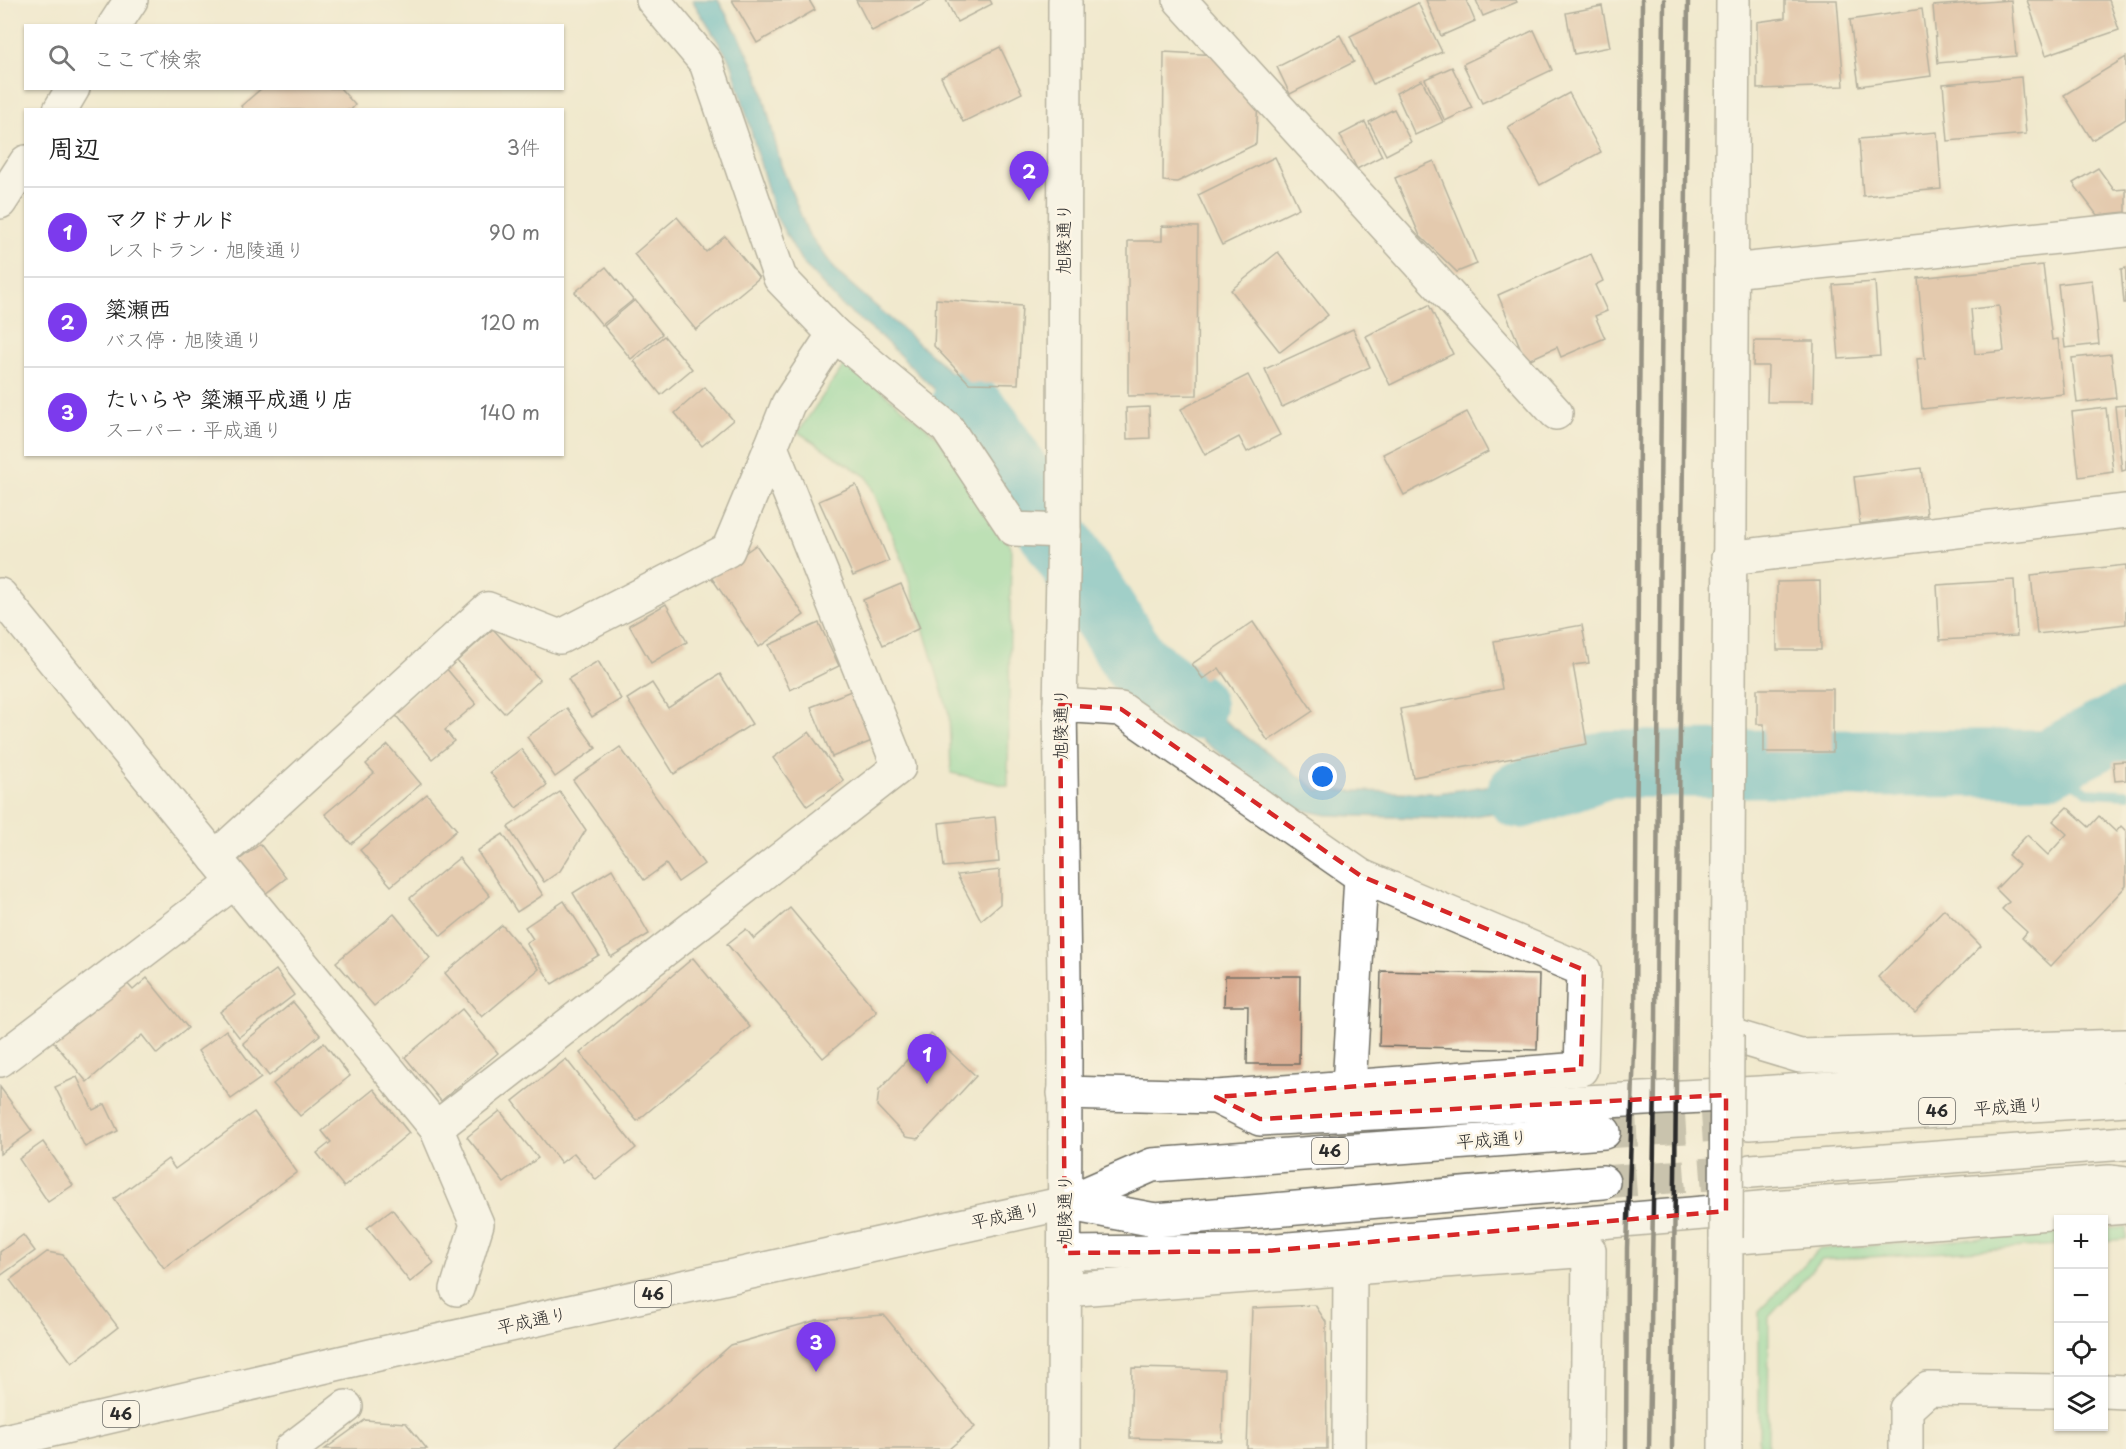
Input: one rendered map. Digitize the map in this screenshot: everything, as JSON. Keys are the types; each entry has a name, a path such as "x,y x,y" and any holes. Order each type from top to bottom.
{"street":[{"path":"115,24 130,0"},
{"path":"653,0 706,63 780,278 834,334 947,428 1014,529 1064,531"},
{"name":"旭陵通り","path":"1064,1449 1065,1203 1060,705 1064,531 1065,0"},
{"path":"1180,0 1556,413"},
{"path":"1725,1449 1728,558 1733,0"},
{"path":"61,108 72,90"},
{"path":"0,202 24,165"},
{"path":"1731,271 2126,230"},
{"path":"0,1060 225,870 488,609 560,637 728,550 788,404 834,334"},
{"path":"436,1128 899,767 771,447"},
{"path":"1728,558 2126,511"},
{"path":"0,595 436,1128 477,1224 457,1289"},
{"path":"1060,705 1121,709 1360,876 1584,970 1581,1069 1216,1097 1064,1093"},
{"path":"1349,1087 1360,876"},
{"path":"1726,1034 1800,1056 2126,1046"},
{"path":"1216,1097 1260,1119 1760,1094 2116,1068 2126,1063"},
{"name":"平成通り","path":"1749,1123 2126,1099"},
{"name":"平成通り","path":"0,1442 384,1353 1065,1203 1152,1166 1604,1132"},
{"path":"1751,1171 2126,1143"},
{"name":"平成通り","path":"1065,1203 1155,1220 1603,1182"},
{"path":"1065,1253 1266,1251 1772,1207 2109,1182 2126,1184"},
{"path":"1726,1238 2126,1207"},
{"path":"1064,1290 1589,1250 1587,1449"},
{"path":"1349,1449 1350,1268"},
{"path":"1906,1449 1906,1409 1928,1389 2054,1391"},
{"path":"2108,1391 2126,1392"},
{"path":"291,1449 346,1407"}],"highlighted area":[{"path":"1060,705 1121,709 1361,876 1584,970 1581,1069 1216,1097 1260,1119 1726,1095 1726,1211 1266,1251 1065,1253"}],"green space":[{"path":"846,362 938,437 1011,546 1008,786 951,773 949,714 903,561 867,477 798,432"},
{"path":"2126,1227 2126,1239 2108,1241 2108,1229"},
{"path":"2054,1233 2054,1245 1822,1260 1769,1317 1768,1449 1759,1449 1759,1311 1819,1249"}],"water":[{"path":"692,0 718,0 742,41 759,77 781,165 808,233 838,273 940,362 991,415 1019,454 1019,495 975,429 880,336 840,304 802,262 775,215 732,64"},
{"path":"1125,612 1162,674 1318,790 1437,793 1500,784 1576,761 1609,755 1609,786 1531,807 1454,819 1327,815 1294,808 1203,741 1125,667"}],"building":[{"path":"732,0 809,0 815,10 757,43"},
{"path":"856,0 932,0 872,31"},
{"path":"946,0 990,0 992,4 957,22"},
{"path":"1426,0 1466,0 1475,21 1441,36"},
{"path":"1476,0 1516,0 1517,2 1483,16"},
{"path":"1785,0 1837,0 1844,86 1757,89 1757,22 1785,18"},
{"path":"2011,0 2016,56 1938,63 1933,6"},
{"path":"2027,0 2109,0 2119,30 2046,55"},
{"path":"1418,3 1442,52 1373,84 1350,36"},
{"path":"1602,6 1610,47 1574,54 1566,13"},
{"path":"1922,9 1931,76 1859,86 1850,20"},
{"path":"1534,30 1552,70 1482,103 1463,64"},
{"path":"1340,35 1354,62 1290,94 1277,67"},
{"path":"1000,47 1022,93 963,122 941,77"},
{"path":"1164,52 1218,55 1258,96 1256,144 1177,182 1163,181"},
{"path":"2126,57 2126,119 2092,140 2064,95"},
{"path":"1452,67 1472,108 1445,121 1425,79"},
{"path":"2021,77 2026,134 1948,141 1943,84"},
{"path":"1422,80 1443,122 1415,135 1396,93"},
{"path":"260,90 342,90 355,105 353,108 242,108 241,106"},
{"path":"1569,93 1601,152 1540,185 1508,127"},
{"path":"1394,109 1411,142 1386,155 1369,122"},
{"path":"1365,122 1382,156 1357,169 1340,135"},
{"path":"1937,132 1941,189 1863,196 1859,139"},
{"path":"1275,157 1299,208 1222,245 1198,195"},
{"path":"1434,161 1477,264 1457,272 1420,236 1395,178"},
{"path":"2098,168 2114,190 2126,189 2126,212 2097,215 2073,183"},
{"path":"677,217 706,252 725,236 759,278 696,330 634,254"},
{"path":"1162,226 1198,227 1197,395 1128,396 1128,241 1162,241"},
{"path":"1278,252 1328,315 1280,352 1231,290"},
{"path":"1591,254 1603,281 1595,285 1607,311 1595,316 1605,338 1561,357 1557,347 1526,361 1498,295"},
{"path":"2043,265 2052,340 2058,339 2064,394 1922,409 1917,359 1925,358 1918,278","holes":["1999,306 2004,351 1975,354 1971,309"]},
{"path":"606,267 633,300 602,325 575,292"},
{"path":"2126,268 2126,303 2124,303 2121,269"},
{"path":"2092,280 2099,344 2065,348 2058,284"},
{"path":"1875,282 1880,356 1839,359 1833,285"},
{"path":"936,299 1022,306 1018,384 969,383 934,346"},
{"path":"635,300 662,334 631,359 604,326"},
{"path":"1429,305 1453,354 1390,385 1366,336"},
{"path":"1353,329 1370,367 1282,407 1265,369"},
{"path":"664,336 692,369 661,395 634,361"},
{"path":"1754,341 1814,341 1813,402 1767,402 1768,366 1753,366"},
{"path":"2111,354 2116,398 2077,403 2072,358"},
{"path":"1248,375 1280,435 1247,452 1239,437 1205,455 1181,409"},
{"path":"705,387 733,420 702,446 675,413"},
{"path":"2126,405 2126,470 2122,471 2115,406"},
{"path":"1149,407 1150,438 1127,439 1126,408"},
{"path":"2106,408 2113,472 2079,477 2072,412"},
{"path":"1467,412 1488,452 1404,495 1383,454"},
{"path":"1921,468 1927,515 1860,524 1854,477"},
{"path":"856,485 889,561 853,576 819,501"},
{"path":"756,545 804,615 759,647 711,577"},
{"path":"2126,565 2126,624 2037,634 2031,575"},
{"path":"2014,580 2017,636 1940,640 1937,585"},
{"path":"1820,581 1821,650 1777,650 1777,582"},
{"path":"901,584 920,628 883,645 863,600"},
{"path":"666,604 687,642 651,663 629,625"},
{"path":"1253,622 1313,711 1268,741 1219,668 1203,679 1192,664"},
{"path":"819,623 839,666 790,690 769,645"},
{"path":"1582,625 1589,663 1573,665 1587,744 1413,777 1400,709 1502,689 1494,641"},
{"path":"493,629 540,680 504,713 457,661"},
{"path":"598,661 621,699 592,717 568,679"},
{"path":"446,668 476,704 445,730 454,741 432,759 393,712"},
{"path":"720,674 752,724 674,774 627,699 652,683 668,708"},
{"path":"856,689 877,739 832,757 811,707"},
{"path":"1757,689 1833,689 1833,752 1764,752 1764,724 1757,724"},
{"path":"567,708 596,748 555,777 527,737"},
{"path":"809,732 844,781 807,806 773,758"},
{"path":"388,745 421,784 351,844 325,814 374,773 366,764"},
{"path":"620,747 704,864 678,882 666,864 644,880 573,780"},
{"path":"521,749 547,785 516,808 490,772"},
{"path":"2126,761 2126,780 2115,781 2113,762"},
{"path":"560,792 586,830 560,871 544,882 508,827"},
{"path":"427,794 457,830 391,886 360,850"},
{"path":"2067,807 2089,827 2099,816 2116,832 2121,826 2126,831 2126,886 2051,966 2022,938 2027,932 2002,909 2009,902 1996,889 2019,865 2008,855 2027,835 2048,855 2067,834 2053,821"},
{"path":"995,817 999,862 944,867 939,823"},
{"path":"503,834 543,895 517,912 477,851"},
{"path":"260,844 286,878 261,897 235,863"},
{"path":"459,858 490,896 441,936 410,898"},
{"path":"612,869 649,934 611,957 573,893"},
{"path":"1000,870 1000,904 981,920 957,875"},
{"path":"564,901 599,955 552,984 526,943 533,939 525,927"},
{"path":"790,908 877,1012 823,1058 727,944 746,929 754,939"},
{"path":"1944,909 1981,946 1915,1013 1878,977"},
{"path":"394,914 430,958 374,1006 336,962"},
{"path":"502,925 539,969 482,1017 445,973"},
{"path":"693,958 750,1027 637,1121 580,1053"},
{"path":"276,970 294,995 239,1037 220,1012"},
{"path":"1381,971 1539,975 1537,1050 1379,1046"},
{"path":"1225,976 1300,976 1299,1064 1247,1064 1248,1006 1224,1006"},
{"path":"147,978 188,1028 157,1054 142,1035 87,1082 52,1040 124,980 133,990"},
{"path":"293,1002 320,1035 269,1076 243,1043"},
{"path":"462,1009 498,1053 441,1101 405,1057"},
{"path":"226,1030 261,1078 231,1099 198,1051"},
{"path":"931,1034 976,1076 918,1139 906,1137 877,1106 879,1090"},
{"path":"324,1043 350,1076 300,1116 273,1084"},
{"path":"566,1059 636,1148 596,1180 574,1153 561,1163 513,1101"},
{"path":"77,1077 93,1110 105,1104 118,1131 85,1147 55,1087"},
{"path":"0,1087 32,1131 0,1154"},
{"path":"374,1089 409,1133 344,1187 317,1153 331,1142 322,1131"},
{"path":"500,1111 538,1158 504,1183 467,1137"},
{"path":"254,1112 297,1172 164,1268 114,1199 168,1159 175,1169"},
{"path":"43,1142 73,1185 48,1202 19,1159"},
{"path":"392,1209 434,1263 410,1282 367,1228"},
{"path":"23,1235 35,1251 0,1276 0,1252"},
{"path":"47,1252 63,1255 118,1327 72,1363 10,1280"},
{"path":"1315,1305 1326,1322 1327,1449 1247,1449 1252,1308"},
{"path":"884,1315 975,1427 949,1449 614,1449 731,1345 817,1320"},
{"path":"1132,1368 1224,1370 1222,1441 1130,1438"},
{"path":"365,1420 406,1423 427,1449 325,1449"}],"waterway":[{"path":"965,404 984,423 1136,663 1192,706"},
{"path":"1520,795 1609,764 2048,763 2126,723"},
{"path":"2048,763 2087,792 2126,794"}],"tunnel":[{"path":"1604,1132 1749,1123"},
{"path":"1603,1182 1751,1171"}],"railway":[{"path":"1626,1449 1627,1248 1635,1021 1642,0"},
{"path":"1649,1449 1656,1020 1664,0"},
{"path":"1672,1449 1688,0"}],"place":[{"name":"簗瀬西","path":"1029,201"},
{"name":"マクドナルド","path":"927,1084"},
{"name":"たいらや 簗瀬平成通り店","path":"816,1372"}]}
